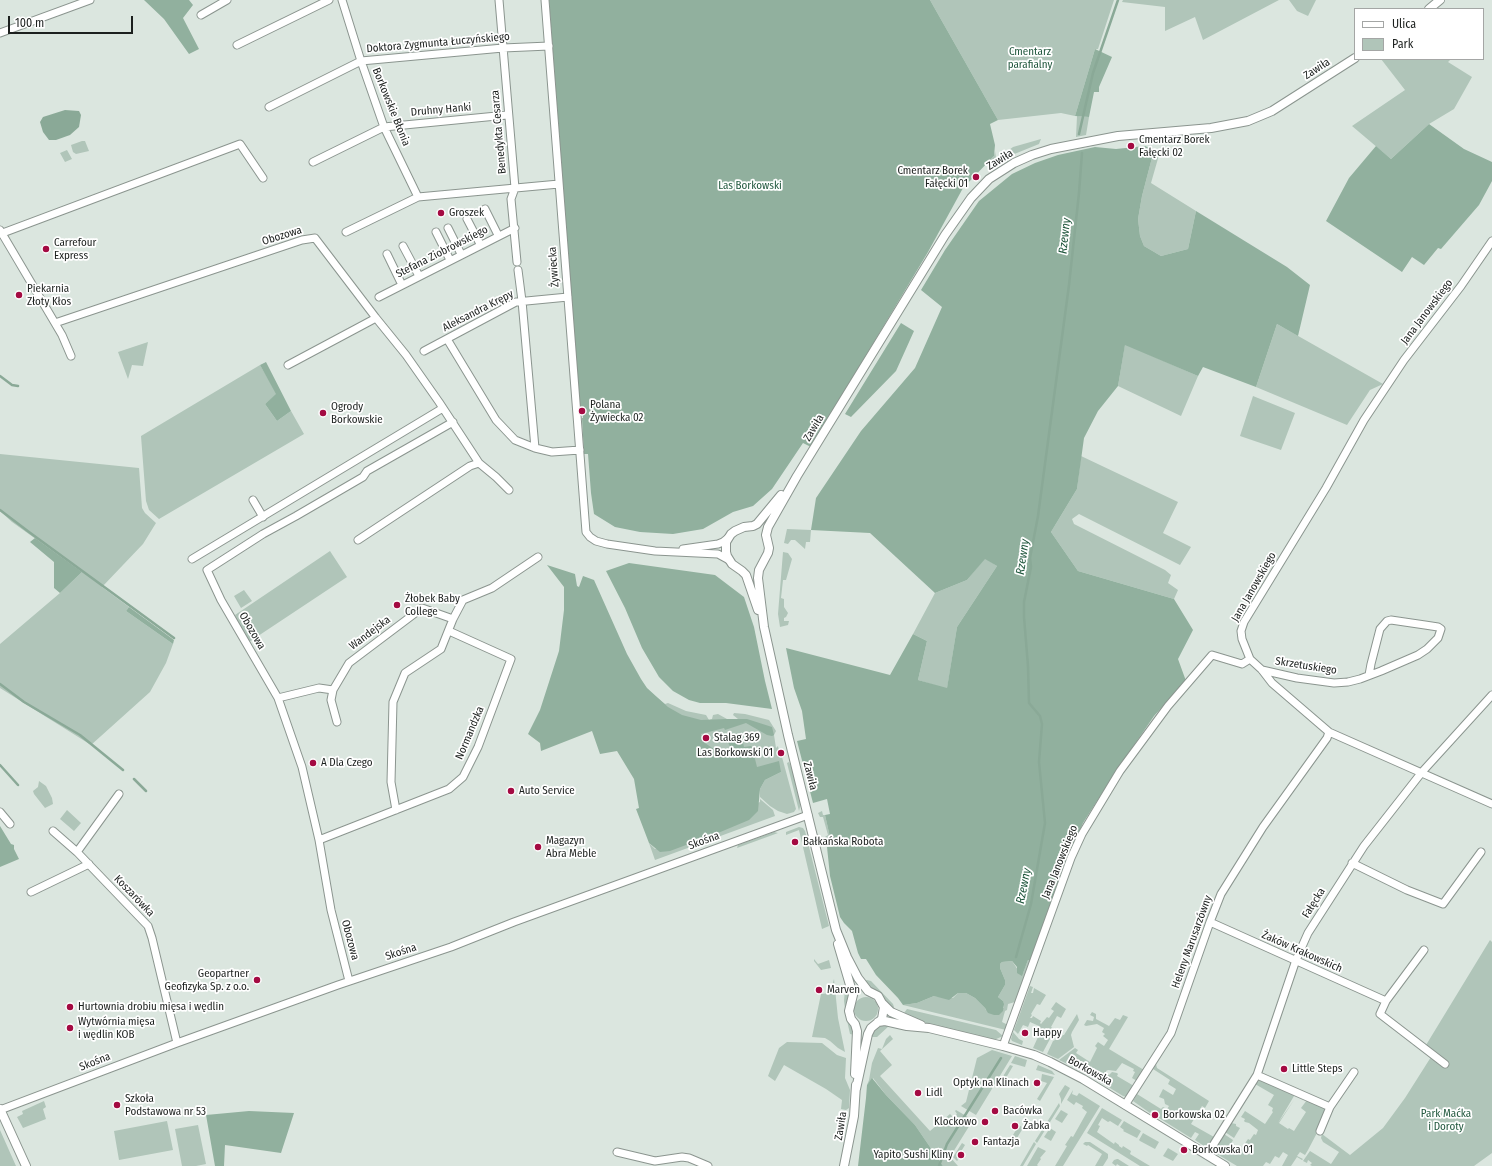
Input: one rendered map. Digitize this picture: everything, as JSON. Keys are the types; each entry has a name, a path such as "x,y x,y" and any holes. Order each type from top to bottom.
{"street":[{"path":"0,33 90,0"},
{"path":"201,15 227,0"},
{"path":"237,45 329,0"},
{"name":"Borkowskie Błonia","path":"342,0 360,61 384,127 418,197"},
{"name":"Benedykta Cesarza","path":"499,0 514,188 511,199 515,228 517,262"},
{"name":"Żywiecka","path":"545,0 586,532 596,541 607,544 639,549 671,551"},
{"path":"1429,8 1440,0"},
{"name":"Doktora Zygmunta Łuczyńskiego","path":"269,107 360,61 503,48 549,46"},
{"name":"Zawiła","path":"856,1089 857,1031 849,1011 853,995 837,939 788,735 764,627 758,575 768,553 768,527 797,476 955,219 971,198 989,180 1014,163 1032,155 1066,146 1118,136 1211,128 1248,121 1272,111 1354,59"},
{"name":"Druhny Hanki","path":"313,162 384,127 507,115"},
{"path":"71,356 62,335 0,232 240,144 263,178"},
{"path":"346,232 418,197 559,184"},
{"path":"485,209 498,235"},
{"path":"467,219 480,244"},
{"path":"448,228 461,254"},
{"name":"Stefana Ziobrowskiego","path":"379,296 498,235 515,228"},
{"path":"436,232 450,260"},
{"name":"Obozowa","path":"55,324 302,240 315,238 406,355 453,422 479,463 509,490"},
{"name":"Jana Janowskiego","path":"1003,1046 1076,846 1120,771 1168,706 1212,655 1242,664 1250,659 1242,639 1241,631 1244,622 1314,508 1364,420 1404,360 1456,292 1492,241"},
{"path":"403,246 418,276"},
{"path":"387,254 402,285"},
{"path":"518,270 535,448"},
{"name":"Aleksandra Krępy","path":"424,351 516,302 568,296"},
{"path":"288,365 376,318"},
{"path":"447,339 496,420 515,440 535,448 552,452 580,450"},
{"path":"192,559 443,408"},
{"name":"Obozowa","path":"349,981 331,910 319,840 302,767 278,698 221,600 207,570 263,534 363,477 368,471 453,422"},
{"path":"358,540 470,466 479,463"},
{"name":"Zawiła","path":"729,538 731,534 739,528 757,524 797,476"},
{"path":"253,500 263,517"},
{"path":"749,527 762,532 767,540"},
{"path":"671,551 718,544 729,538"},
{"path":"729,538 726,542 726,552 729,560"},
{"path":"671,551 718,554 729,560"},
{"path":"396,810 391,782 393,702 405,674 441,649 453,619 465,599 492,588 538,557"},
{"name":"Zawiła","path":"729,560 744,572 747,577 764,627"},
{"path":"737,567 748,570 758,567 763,563"},
{"name":"Wandejska","path":"333,690 349,663 422,608 453,619"},
{"name":"Skrzetuskiego","path":"1262,670 1297,678 1334,683 1348,682 1369,675 1418,655 1427,649 1438,638 1441,629 1432,626 1391,620 1387,621 1380,629 1369,675"},
{"name":"Normandzka","path":"319,840 449,789 462,777 478,747 511,659 449,630"},
{"path":"1250,659 1262,670 1272,683 1329,732 1492,804"},
{"path":"278,698 319,688 333,690 330,700 337,722"},
{"name":"Fałęcka","path":"1207,1155 1257,1075 1296,960 1308,933 1352,863 1422,772 1492,695"},
{"name":"Heleny Marusarzówny","path":"1125,1105 1171,1033 1215,907 1228,882 1263,827 1327,738 1329,732"},
{"path":"77,852 119,794"},
{"path":"0,812 10,824"},
{"name":"Skośna","path":"0,1110 177,1043 349,981 451,948 522,919 808,815"},
{"name":"Koszarówka","path":"53,830 89,864 148,926 177,1043"},
{"path":"1352,863 1401,887 1443,904 1481,852"},
{"path":"31,892 89,864"},
{"name":"Żaków Krakowskich","path":"1210,922 1386,1001"},
{"name":"Zawiła","path":"836,930 852,967 863,985 870,992 878,996 883,1004 883,1014 868,1034 856,1089 852,1123 844,1166"},
{"path":"1424,950 1386,1001 1380,1014 1445,1064"},
{"path":"852,1000 861,993 870,992"},
{"name":"Borkowska","path":"883,1004 893,1013 929,1028"},
{"name":"Borkowska","path":"876,1024 885,1021 907,1026 929,1028 1003,1046 1050,1062 1083,1079 1225,1166"},
{"path":"854,1022 861,1026 876,1024"},
{"path":"1320,1131 1330,1107 1354,1072"},
{"path":"1257,1075 1330,1107"},
{"path":"0,1110 26,1166"},
{"path":"617,1152 655,1161 682,1157 689,1158 708,1166"}],"green space":[{"path":"144,0 189,0 193,5 183,18 199,49 189,54 164,19"},
{"name":"Las Borkowski","path":"549,0 930,0 998,120 990,124 995,145 994,156 963,188 928,252 811,447 803,443 772,489 753,506 733,512 703,529 673,534 640,532 615,527 594,514 588,454 584,454 583,418 582,407 580,407"},
{"name":"Cmentarz parafialny","path":"930,0 1114,0 1098,49 1095,49 1075,116 1061,113 998,120"},
{"path":"1123,0 1279,0 1203,40 1195,17 1165,31 1165,7 1122,2"},
{"path":"1289,0 1316,0 1308,16 1297,11"},
{"path":"1095,49 1112,57 1099,87 1099,92 1094,92 1089,117 1075,116"},
{"path":"1382,60 1450,60 1448,62 1472,77 1454,109 1429,124 1391,159 1352,126 1405,90"},
{"path":"1077,116 1089,117 1086,135 1076,137"},
{"path":"1429,124 1464,149 1492,162 1492,181 1479,205 1441,249 1438,248 1424,265 1412,257 1402,272 1326,221 1349,178 1376,146 1391,159"},
{"path":"1041,139 1039,144 1007,157 1009,150 1013,147"},
{"path":"85,141 89,151 76,154 73,152 71,145"},
{"path":"1145,146 1154,150 1142,196 1138,219 1140,236 1144,246 1161,256 1188,249 1196,211 1287,267 1310,285 1298,336 1277,324 1256,387 1203,367 1198,376 1125,345 1118,386 1098,411 1084,438 1077,489 1051,532 1078,571 1174,599 1193,630 1178,659 1186,681 1154,716 1083,823 1065,865 1030,960 1028,960 1022,976 1017,973 1017,967 1012,961 1002,962 1000,964 1005,985 998,997 1003,1001 1003,1011 999,1015 988,1013 975,998 966,993 958,993 949,1000 934,996 917,1003 903,1005 876,975 866,959 861,959 852,931 840,917 830,876 827,847 832,846 825,815 830,814 827,799 813,803 797,741 806,739 802,711 794,688 786,648 890,675 913,634 927,641 918,680 947,688 957,627 997,566 985,559 967,580 935,593 870,533 811,530 816,498 861,431 915,368 942,307 921,290 945,250 979,201 1012,174 1035,163 1058,155 1095,147 1116,149"},
{"path":"67,150 72,159 65,162 60,153"},
{"path":"1154,150 1159,155 1151,183 1196,211 1188,249 1161,256 1144,246 1140,236 1138,219 1142,196"},
{"path":"995,151 997,164 985,166 994,156"},
{"path":"901,323 914,331 896,371 851,417 845,414"},
{"path":"1277,324 1383,384 1370,390 1347,425 1256,387"},
{"path":"148,342 143,366 132,365 128,379 118,352"},
{"path":"1125,344 1198,376 1181,416 1118,386"},
{"path":"266,362 291,411 277,421 265,404 276,394 260,365"},
{"path":"260,365 277,394 265,404 277,421 291,411 304,434 159,519 149,510 146,501 141,436"},
{"path":"1253,396 1295,413 1281,450 1240,436"},
{"path":"0,454 139,468 142,508 145,513 156,523 143,544 102,587 129,607 126,611 173,644 166,663 150,692 91,745 0,688 0,644 60,593 82,572 12,522 0,511"},
{"path":"1081,456 1178,502 1163,533 1191,547 1180,565 1079,514 1072,519 1074,524 1165,570 1171,575 1168,583 1178,590 1174,599 1078,571 1051,532 1077,489"},
{"path":"787,529 811,530 810,542 806,542 805,549 795,540 791,540 788,544 784,543"},
{"path":"35,538 82,572 60,593 54,588 54,562 30,542"},
{"path":"330,551 347,577 249,642 235,615"},
{"path":"783,552 788,553 792,559 786,580 783,580 781,598 784,599 784,607 788,613 784,618 784,621 789,621 788,625 780,627 778,614"},
{"path":"985,558 997,566 957,627 947,689 918,680 927,641 913,634 935,593 967,580"},
{"path":"629,563 715,575 744,597 754,627 772,709 726,703 700,703 689,700 673,691 659,677 642,648 625,608 606,571"},
{"path":"547,565 575,574 577,586 579,587 583,576 594,580 627,654 641,679 647,688 668,707 682,715 701,720 747,719 772,727 774,735 772,736 767,735 746,723 725,730 724,728 701,734 702,741 724,756 730,747 727,739 741,734 744,747 752,747 757,767 779,761 781,772 765,780 760,789 758,811 749,820 670,851 660,852 649,843 636,809 639,808 634,779 617,751 600,754 592,731 541,751 540,743 528,734 540,710 559,651 564,610 564,587"},
{"path":"244,590 252,601 241,608 234,596"},
{"path":"129,607 174,640 173,644 126,611"},
{"path":"655,696 665,704 668,703 686,711 706,715 709,720 712,719 713,715 718,714 727,719 738,719 733,715 734,713 769,720 776,731 774,735 776,748 778,746 780,756 782,757 796,809 794,812 787,814 778,811 760,797 760,789 765,780 781,772 729,780"},
{"path":"789,762 801,803 799,811 787,763"},
{"path":"39,781 46,786 52,798 53,804 45,808 33,791 38,787"},
{"path":"760,799 773,810 775,816 655,860 649,843 655,849 760,802"},
{"path":"67,810 81,823 74,831 60,819"},
{"path":"822,811 823,815 825,815 832,846 827,847 825,837 828,835 823,817 820,817 818,813"},
{"path":"0,826 11,844 14,845 14,849 19,859 0,867"},
{"path":"799,827 803,828 805,831 829,926 822,929 799,830 786,835 786,832"},
{"path":"774,832 778,833 737,848 738,845"},
{"name":"Park Maćka i Doroty","path":"1490,940 1492,942 1492,1153 1474,1166 1312,1166 1310,1165 1312,1163 1308,1160 1307,1163 1303,1161 1310,1151 1331,1164 1339,1152 1323,1142 1321,1138 1322,1134 1350,1155 1383,1128 1405,1098 1431,1057 1423,1050"},
{"path":"814,959 818,964 829,960 831,968 821,970"},
{"path":"1028,960 1030,960 1015,1002 1008,1004 1007,1010 1005,1011 1002,1022 1008,1025 1006,1030 903,1005 917,1003 934,996 953,998 958,993 966,993 975,998 986,1010 1004,1008 1003,1001 998,997 1005,985 1000,964 1002,962 1012,961 1018,970 1023,973"},
{"path":"834,979 838,1018 845,1052 825,1038 812,1037 821,994 830,993"},
{"path":"863,981 871,981 893,1004 895,1010 889,1006 883,997"},
{"path":"1030,986 1033,987 1031,993 1033,993 1034,988 1046,995 1040,1005 1037,1004 1030,1018 1033,1016 1041,1021 1041,1024 1047,1017 1049,1018 1054,1011 1051,1009 1056,1002 1066,1009 1061,1018 1057,1016 1051,1027 1061,1034 1060,1036 1053,1040 1050,1039 1043,1052 1033,1048 1038,1037 1036,1035 1038,1035 1039,1032 1039,1026 1030,1022 1028,1027 1023,1025 1018,1034 1014,1030"},
{"path":"849,987 846,1012 853,1027 854,1035 850,1034 846,1016 844,1001 845,989"},
{"path":"866,997 874,1001 878,1009 874,1017 866,1021 858,1017 854,1009 858,1001"},
{"path":"907,1009 996,1030 1003,1036 994,1040 922,1022 904,1013"},
{"path":"1092,1012 1096,1014 1096,1019 1109,1026 1115,1018 1120,1020 1123,1015 1128,1017 1109,1049 1144,1070 1137,1081 1132,1078 1135,1072 1133,1071 1134,1069 1122,1063 1116,1071 1106,1071 1106,1074 1109,1075 1112,1072 1117,1073 1117,1076 1134,1086 1127,1097 1084,1072 1059,1060 1075,1048 1078,1050 1076,1053 1090,1062 1097,1048 1095,1046 1098,1042 1104,1046 1108,1040 1103,1036 1105,1034 1102,1032 1104,1028 1097,1024 1084,1025 1087,1020 1093,1021 1094,1017 1090,1015"},
{"path":"1077,1014 1079,1020 1071,1035 1074,1047 1058,1059 1047,1054 1053,1041 1064,1035"},
{"path":"880,1025 890,1025 877,1037 869,1037 872,1031"},
{"path":"1013,1032 1023,1041 1022,1045 1012,1041 1011,1039"},
{"path":"890,1035 893,1039 880,1051 892,1065 880,1076 930,1131 950,1114 953,1117 957,1114 955,1111 956,1110 973,1120 950,1157 958,1166 943,1166 915,1125 886,1095 873,1078 867,1085 872,1063 878,1048 882,1049 886,1039"},
{"path":"787,1042 822,1043 837,1055 846,1058 845,1078 850,1090 849,1108 846,1110 841,1109 842,1100 784,1065 775,1081 768,1076 779,1048"},
{"path":"992,1050 1012,1056 976,1115 961,1106 966,1102 977,1058"},
{"path":"1015,1056 1027,1060 1025,1067 1011,1063"},
{"path":"1156,1064 1157,1068 1209,1101 1205,1108 1202,1106 1191,1124 1214,1137 1209,1145 1204,1146 1195,1140 1199,1134 1195,1132 1191,1138 1159,1118 1160,1115 1152,1110 1150,1113 1133,1101 1137,1094 1161,1109 1163,1107 1167,1109 1169,1106 1165,1104 1164,1099 1159,1097 1163,1089 1173,1095 1176,1089 1168,1084 1170,1080 1153,1069"},
{"path":"1010,1065 1013,1066 1000,1088 997,1086"},
{"path":"1038,1065 1052,1071 1055,1075 1036,1070"},
{"path":"1042,1074 1054,1077 1040,1101 1037,1099 1047,1083 1041,1081"},
{"path":"872,1078 915,1125 943,1166 858,1166 867,1085"},
{"path":"1262,1080 1293,1094 1294,1096 1278,1123 1294,1100 1279,1123 1288,1129 1289,1128 1294,1131 1306,1112 1301,1108 1307,1100 1325,1109 1317,1129 1318,1131 1308,1150 1305,1155 1300,1152 1297,1156 1303,1159 1302,1160 1297,1157 1291,1166 1282,1166 1288,1155 1283,1152 1279,1158 1275,1156 1270,1164 1266,1162 1263,1166 1237,1166 1217,1154 1216,1147 1224,1134 1233,1140 1229,1148 1238,1154 1248,1139 1250,1140 1254,1134 1256,1135 1258,1130 1249,1123 1245,1122 1245,1119 1241,1117 1245,1111 1265,1124 1273,1112 1273,1108 1268,1105 1274,1095 1255,1084"},
{"path":"1065,1085 1070,1088 1061,1104 1059,1094"},
{"path":"1073,1090 1072,1094 1077,1096 1079,1093 1100,1106 1063,1166 1055,1166 1067,1146 1065,1145 1071,1136 1073,1137 1087,1112 1082,1108 1083,1106 1076,1102 1074,1105 1067,1100"},
{"path":"44,1101 46,1107 43,1109 46,1119 23,1128 17,1117 23,1114 22,1111"},
{"path":"1059,1103 1060,1106 1037,1143 1035,1141"},
{"path":"1102,1108 1122,1120 1118,1126 1102,1118 1098,1125 1100,1126 1097,1132 1114,1144 1115,1142 1122,1148 1123,1146 1131,1151 1130,1154 1150,1166 1140,1166 1087,1133"},
{"path":"1061,1110 1068,1114 1062,1123 1055,1119"},
{"path":"249,1111 294,1113 281,1153 225,1145 224,1166 215,1166 206,1115"},
{"path":"167,1121 173,1150 119,1160 114,1131"},
{"path":"1124,1121 1141,1131 1137,1138 1123,1131 1124,1130 1120,1127"},
{"path":"1231,1123 1236,1124 1236,1126 1240,1128 1234,1138 1225,1132"},
{"path":"198,1125 206,1164 182,1166 175,1129"},
{"path":"1019,1125 1023,1128 1011,1148 1007,1145"},
{"path":"1050,1128 1056,1132 1051,1141 1044,1137"},
{"path":"0,1130 16,1166 0,1166"},
{"path":"1143,1133 1159,1142 1155,1149 1139,1140"},
{"path":"1034,1142 1036,1144 1023,1166 1020,1166"},
{"path":"1085,1142 1090,1142 1108,1154 1108,1158 1103,1166 1095,1166 1102,1154 1088,1145 1083,1144"},
{"path":"962,1143 965,1145 957,1158 957,1161 953,1157"},
{"path":"1038,1147 1046,1151 1040,1158 1041,1159 1037,1165 1038,1166 1027,1166"},
{"path":"1168,1148 1178,1154 1173,1161 1163,1156"},
{"path":"1118,1159 1129,1166 1120,1166 1117,1164 1116,1166 1112,1163 1114,1160"}],"shaded area":[{"path":"65,110 79,111 81,115 79,127 70,135 56,140 49,140 43,132 40,122 43,117"}],"waterway":[{"name":"Rzewny","path":"1079,134 1093,73 1118,0"},
{"name":"Rzewny","path":"1016,957 1031,904 1045,823 1039,762 1042,724 1040,716 1029,703 1024,602 1031,567 1030,558 1038,516 1069,285 1082,153"},
{"path":"0,376 12,385 18,386"},
{"path":"0,510 174,638"},
{"path":"0,684 24,702 80,735 123,770"},
{"path":"0,765 18,785"},
{"path":"134,779 146,791"},
{"name":"Rzewny","path":"939,1166 947,1144 1001,1058"}],"place":[{"name":"Cmentarz Borek Fałęcki 02","path":"1131,146"},
{"name":"Cmentarz Borek Fałęcki 01","path":"976,177"},
{"name":"Groszek","path":"441,213"},
{"name":"Carrefour Express","path":"46,249"},
{"name":"Piekarnia Złoty Kłos","path":"19,295"},
{"name":"Polana Żywiecka 02","path":"582,411"},
{"name":"Ogrody Borkowskie","path":"323,413"},
{"name":"Żłobek Baby College","path":"397,605"},
{"name":"Stalag 369","path":"706,738"},
{"name":"Las Borkowski 01","path":"781,753"},
{"name":"A Dla Czego","path":"313,763"},
{"name":"Auto Service","path":"511,791"},
{"name":"Bałkańska Robota","path":"795,842"},
{"name":"Magazyn Abra Meble","path":"538,847"},
{"name":"Geopartner Geofizyka Sp. z o.o.","path":"257,980"},
{"name":"Marven","path":"819,990"},
{"name":"Hurtownia drobiu mięsa i wędlin","path":"70,1007"},
{"name":"Wytwórnia mięsa i wędlin KOB","path":"70,1028"},
{"name":"Happy","path":"1025,1033"},
{"name":"Little Steps","path":"1284,1069"},
{"name":"Optyk na Klinach","path":"1037,1083"},
{"name":"Lidl","path":"918,1093"},
{"name":"Szkoła Podstawowa nr 53","path":"117,1105"},
{"name":"Bacówka","path":"995,1111"},
{"name":"Borkowska 02","path":"1155,1115"},
{"name":"Klockowo","path":"985,1122"},
{"name":"Żabka","path":"1015,1126"},
{"name":"Fantazja","path":"975,1142"},
{"name":"Borkowska 01","path":"1184,1150"},
{"name":"Yapito Sushi Kliny","path":"961,1155"}]}
